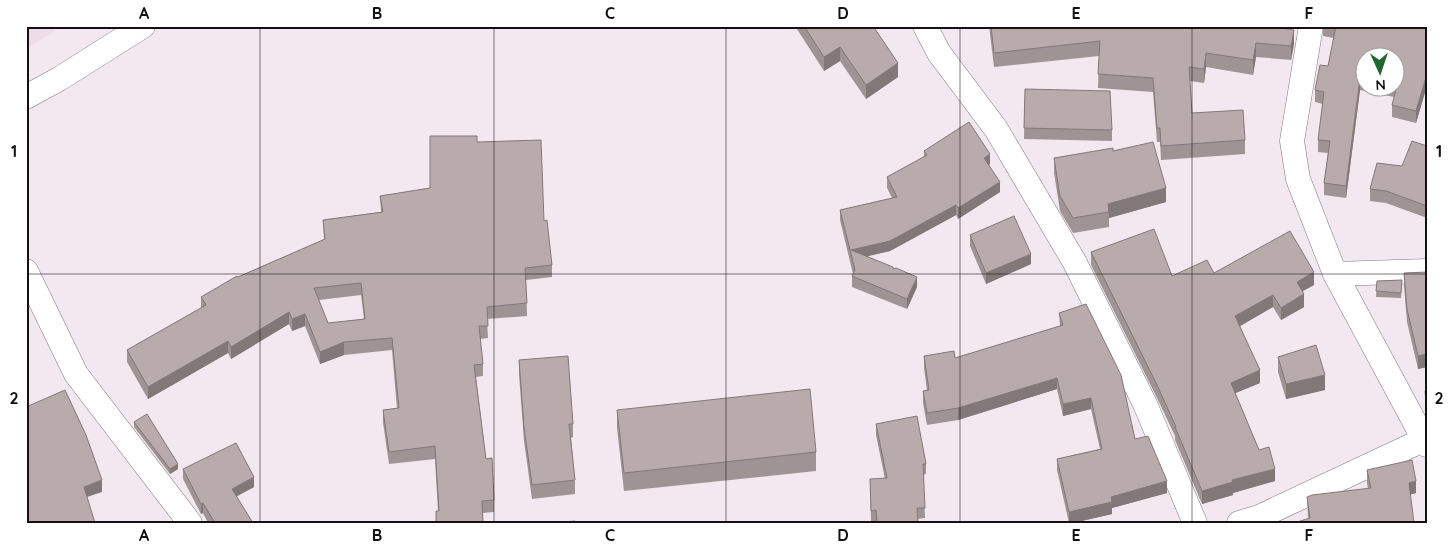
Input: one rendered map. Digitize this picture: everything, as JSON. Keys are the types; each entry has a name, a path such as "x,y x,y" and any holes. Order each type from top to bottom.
{"street":[{"path":"26,97 59,79 143,26"},
{"path":"925,26 938,53 996,129 1074,261 1145,404 1195,523"},
{"path":"1239,523 1259,517 1425,442 1335,274 1298,179 1292,140 1311,26"},
{"path":"26,270 76,374 190,523"},
{"path":"1335,274 1427,271"}],"shaded area":[{"path":"26,26 63,26 26,49"}],"building":[{"path":"804,26 873,26 898,63 866,85 840,47 824,57"},
{"path":"991,26 1269,26 1294,30 1291,46 1256,43 1253,60 1206,53 1204,69 1189,67 1192,113 1243,110 1245,140 1161,146 1160,128 1157,128 1153,78 1098,74 1100,41 994,53"},
{"path":"1336,26 1427,26 1427,77 1416,111 1392,105 1394,98 1406,98 1406,48 1356,48 1357,98 1346,186 1324,183 1330,141 1318,140 1324,92 1315,90 1320,65 1328,66"},
{"path":"1025,89 1110,91 1112,130 1024,128"},
{"path":"969,122 990,154 984,158 1000,182 958,208 956,205 890,241 851,250 917,277 907,299 852,276 855,270 840,210 897,197 887,177 927,155 924,151"},
{"path":"430,136 477,136 477,142 541,140 544,221 547,220 552,265 525,268 527,303 487,307 488,326 479,326 483,364 474,365 486,459 492,458 494,500 482,501 483,523 436,523 436,511 439,511 435,446 389,452 383,410 399,408 392,338 344,342 320,352 305,314 292,319 289,312 231,347 228,341 148,387 127,350 206,305 201,297 237,276 325,239 323,220 383,212 380,196 430,188","holes":["361,283 365,319 328,323 314,288"]},
{"path":"1412,141 1427,146 1427,206 1386,191 1370,189 1377,163 1402,166"},
{"path":"1153,142 1166,188 1108,204 1109,212 1073,218 1060,196 1054,158 1113,148 1113,151"},
{"path":"1014,216 1031,254 986,273 970,235"},
{"path":"1154,229 1172,276 1207,260 1214,273 1290,231 1314,272 1297,282 1304,294 1281,308 1273,295 1235,316 1260,370 1231,383 1259,450 1269,447 1275,469 1232,480 1233,482 1202,491 1157,385 1091,252"},
{"path":"1427,272 1427,354 1418,356 1407,309 1404,273"},
{"path":"1402,280 1401,293 1376,291 1377,281"},
{"path":"1086,304 1121,375 1135,439 1148,436 1167,481 1111,497 1112,502 1069,512 1057,459 1102,449 1091,398 1063,404 1057,378 958,408 927,413 923,391 929,390 924,356 954,351 955,358 1063,325 1059,313"},
{"path":"1316,345 1325,375 1286,384 1278,357"},
{"path":"568,356 573,424 569,424 575,480 532,485 524,427 519,360"},
{"path":"810,389 816,452 624,473 617,410"},
{"path":"65,390 86,435 102,480 84,487 95,523 26,523 26,407"},
{"path":"1425,391 1427,391 1427,403 1426,402"},
{"path":"147,414 178,464 170,469 134,422"},
{"path":"917,416 926,464 923,464 925,508 917,508 918,523 877,523 876,510 871,511 870,479 887,478 876,424"},
{"path":"236,443 254,477 232,489 253,523 215,523 203,503 201,504 183,469"},
{"path":"1412,460 1416,481 1409,483 1414,523 1294,523 1310,518 1307,497 1371,488 1367,470"},
{"path":"575,521 575,523 551,523"}]}
